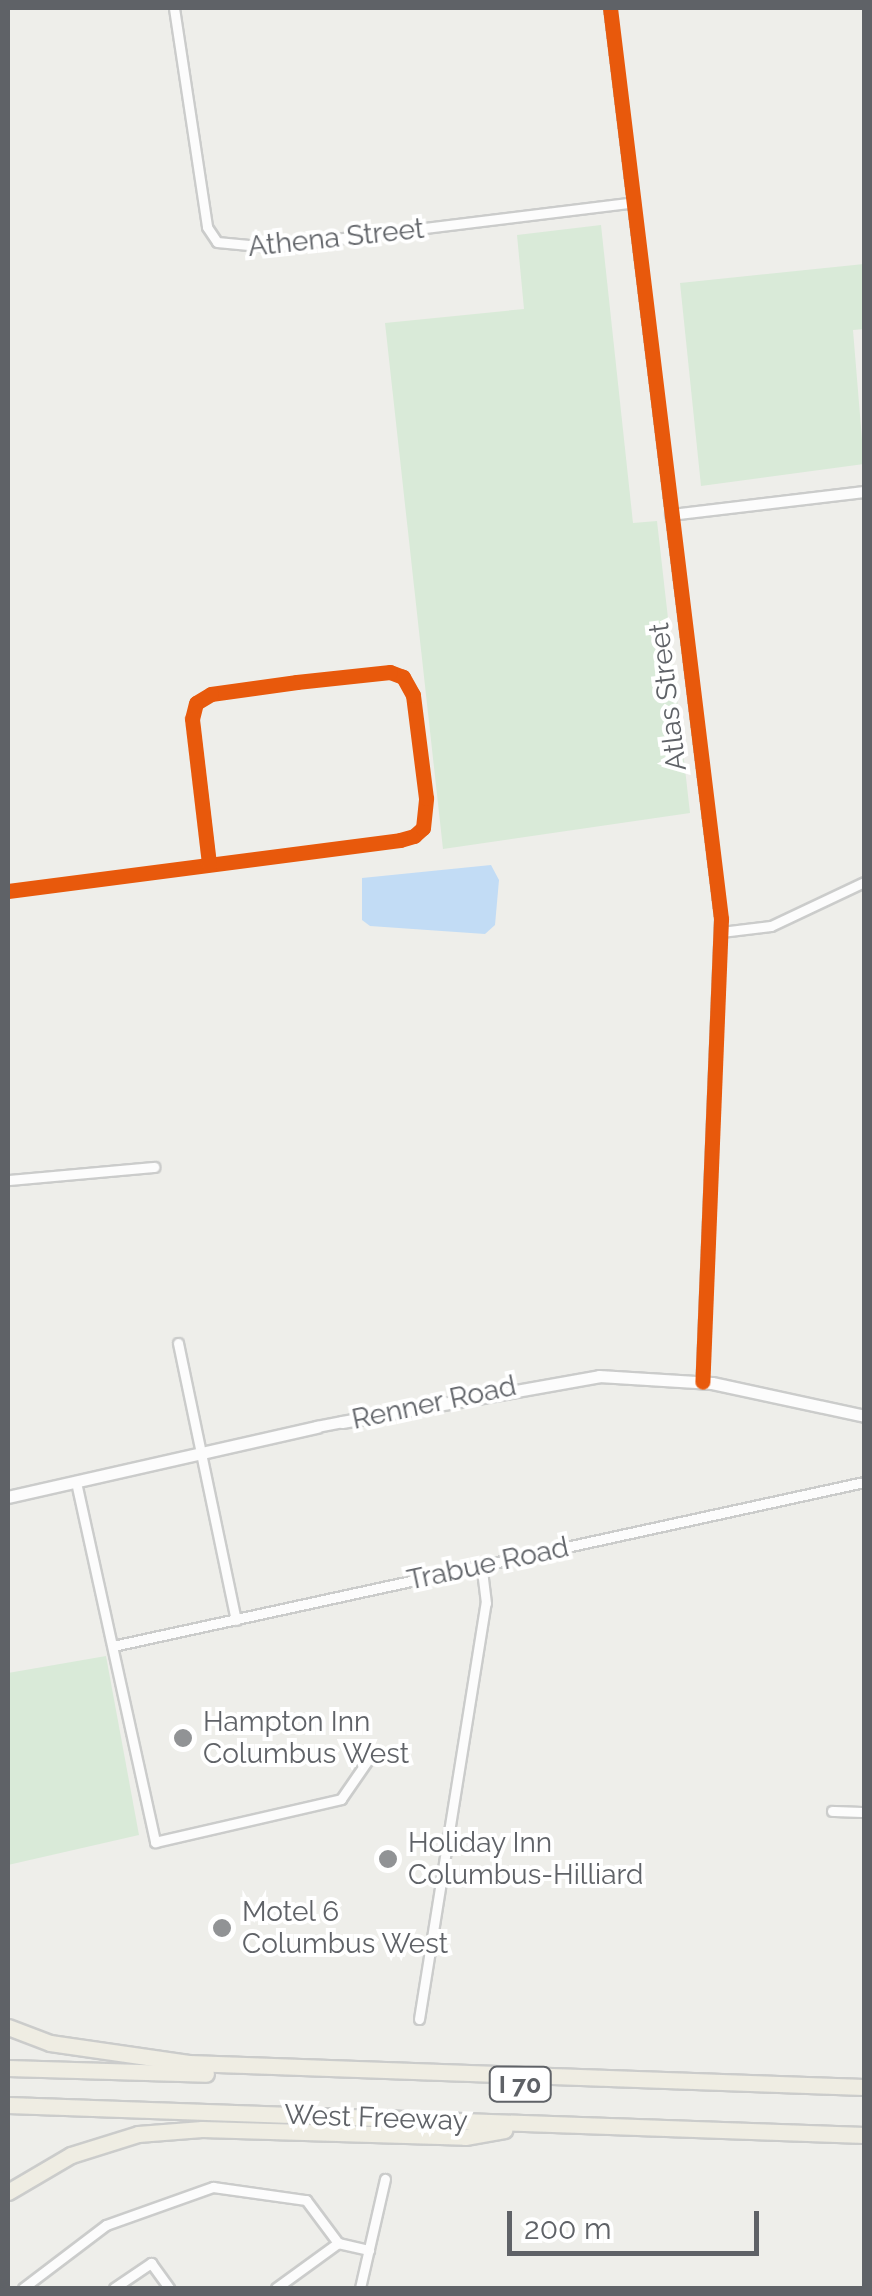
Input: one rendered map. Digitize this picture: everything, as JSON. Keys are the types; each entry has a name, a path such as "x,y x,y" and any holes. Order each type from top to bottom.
{"highway":[{"path":"8,2028 50,2042 207,2064 864,2086"},
{"name":"West Freeway","path":"8,2068 864,2096"},
{"name":"West Freeway","path":"8,2105 864,2135"},
{"path":"8,2116 115,2118 160,2110"},
{"path":"8,2192 71,2155 138,2134 202,2129 465,2136 538,2124"}],"main road":[{"name":"Renner Road","path":"342,1422 569,1377 702,1382 864,1416"},
{"name":"Renner Road","path":"8,1497 317,1427"}],"street":[{"name":"Athena Street","path":"174,8 207,227 216,242 270,248 634,202"},
{"name":"Atlas Street","path":"610,8 722,932 702,1382"},
{"path":"671,515 864,492"},
{"path":"8,891 400,840 423,828 412,695 403,677 390,672 297,682 211,694 196,703 192,719 209,864"},
{"path":"722,932 771,926 864,882"},
{"path":"8,1180 154,1166"},
{"path":"178,1343 236,1620"},
{"name":"Renner Road","path":"317,1427 342,1422"},
{"path":"76,1482 155,1842 341,1799 370,1757"},
{"name":"Trabue Road","path":"112,1646 864,1482"},
{"path":"419,2018 486,1603 481,1566"},
{"path":"832,1811 864,1812"},
{"path":"360,2288 385,2179"},
{"path":"23,2288 106,2226 213,2187 306,2200 338,2244 369,2250"},
{"path":"276,2288 338,2244"},
{"path":"114,2288 151,2263 169,2288"}],"green space":[{"path":"601,225 633,523 657,521 690,813 443,849 385,323 524,309 517,235"},
{"path":"864,264 864,329 853,330 864,464 701,486 680,283"},
{"path":"106,1656 139,1835 8,1865 8,1673"}],"water":[{"path":"491,865 499,880 495,925 485,934 370,926 362,920 362,878"}],"cycle path":[{"path":"610,8 721,919 702,1382"},
{"path":"8,891 400,840 414,836 423,828 426,798 413,695 403,677 390,672 297,682 211,694 196,703 192,719 209,864"}],"place":[{"name":"Hampton Inn Columbus West","path":"183,1738"},
{"name":"Holiday Inn Columbus-Hilliard","path":"388,1859"},
{"name":"Motel 6 Columbus West","path":"222,1928"}]}
